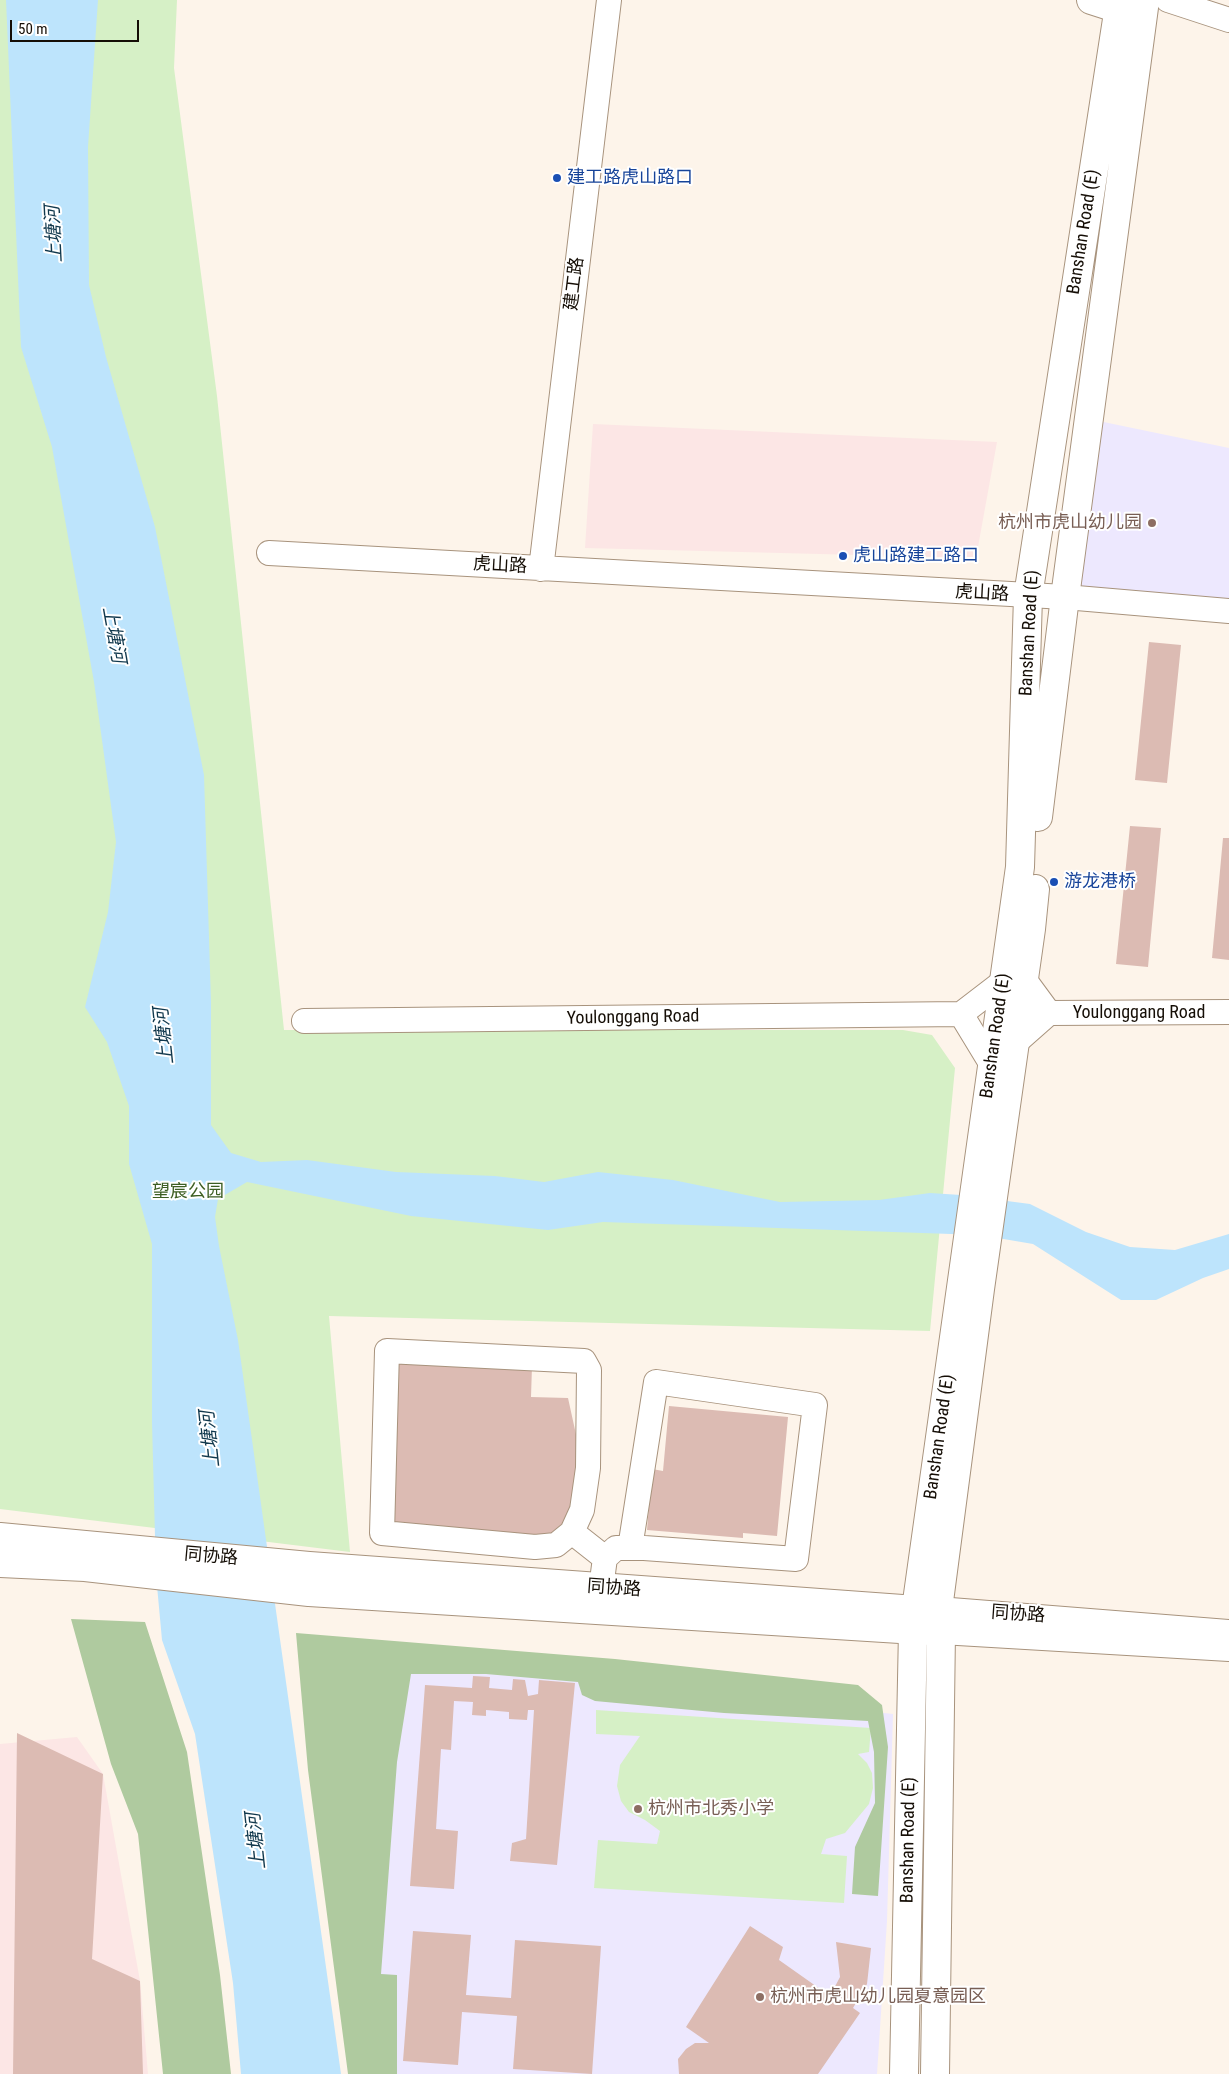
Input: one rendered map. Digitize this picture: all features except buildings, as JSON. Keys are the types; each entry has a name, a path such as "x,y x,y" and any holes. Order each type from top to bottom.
{"main road":[{"path":"1091,0 1124,3"},
{"name":"Banshan Road (E)","path":"984,1191 992,1065 1014,980 1036,877 1038,823 1145,0"},
{"name":"Banshan Road (E)","path":"904,2074 927,1620 984,1191 1015,1043 1014,980 1020,868 1028,596 1124,3"},
{"name":"同协路","path":"0,1537 87,1556 309,1579 927,1620"},
{"name":"同协路","path":"0,1563 87,1556"},
{"name":"同协路","path":"309,1579 601,1588 927,1620"},
{"name":"Banshan Road (E)","path":"927,1620 935,2074"}],"street":[{"name":"建工路","path":"541,569 609,0"},
{"path":"1168,0 1229,20"},
{"name":"虎山路","path":"269,553 1066,598 1229,612"},
{"path":"992,1065 961,1014 1014,980"},
{"name":"Youlonggang Road","path":"1014,980 1049,1013"},
{"name":"Youlonggang Road","path":"1015,1043 1049,1013 1229,1012"},
{"name":"Youlonggang Road","path":"304,1021 961,1014"},
{"path":"387,1351 584,1361 589,1370 588,1468 582,1510 572,1532 556,1545 535,1547 382,1533 387,1351"},
{"path":"601,1588 605,1558 616,1548 796,1560 815,1405 656,1382 630,1548"},
{"path":"572,1532 605,1558"},
{"name":"同协路","path":"927,1620 1229,1632"},
{"name":"同协路","path":"927,1620 1229,1649"}],"shaded area":[{"name":"杭州市虎山幼儿园","path":"1089,419 1229,448 1229,611 1065,597"},
{"path":"593,424 997,442 976,558 585,548"},
{"name":"杭州市北秀小学","path":"398,1656 893,1714 887,1921 877,2074 366,2074"},
{"path":"77,1737 103,1774 140,1981 148,2074 0,2074 0,1744"}],"green space":[{"name":"望宸公园","path":"0,0 177,0 174,68 217,396 284,1030 903,1030 932,1035 955,1068 930,1331 329,1316 350,1552 0,1509"},
{"path":"71,1619 145,1622 187,1752 220,1975 231,2074 163,2074 138,1834 111,1764"},
{"path":"296,1633 615,1659 858,1685 882,1705 888,1747 878,1896 852,1894 855,1847 875,1803 874,1752 868,1721 724,1713 595,1701 582,1695 578,1682 486,1674 411,1674 397,1762 381,1974 397,1975 397,2074 348,2074 308,1770"},
{"path":"596,1710 871,1728 869,1752 858,1754 867,1763 872,1773 873,1788 869,1804 845,1833 826,1839 821,1854 847,1856 844,1903 594,1888 598,1840 657,1844 660,1831 645,1820 629,1812 621,1801 617,1786 620,1765 640,1736 596,1734"}],"water":[{"name":"上塘河","path":"6,0 98,0 88,147 89,285 106,357 155,527 204,775 211,1003 211,1125 231,1153 261,1162 307,1160 396,1172 495,1176 544,1182 598,1172 673,1180 780,1202 879,1200 930,1193 961,1195 1030,1204 1086,1232 1130,1247 1175,1250 1229,1234 1229,1269 1203,1278 1156,1300 1121,1300 1033,1244 980,1235 603,1222 548,1230 411,1216 247,1182 218,1199 215,1217 219,1246 238,1340 341,2074 241,2074 233,1983 195,1734 162,1640 156,1575 152,1422 152,1244 129,1164 129,1106 107,1042 85,1007 108,912 116,842 94,682 52,447 21,347"}],"place":[{"name":"建工路虎山路口","path":"557,178"},
{"name":"杭州市虎山幼儿园","path":"1152,523"},
{"name":"虎山路建工路口","path":"843,556"},
{"name":"游龙港桥","path":"1054,882"},
{"name":"杭州市北秀小学","path":"638,1809"},
{"name":"杭州市虎山幼儿园夏意园区","path":"760,1997"}]}
